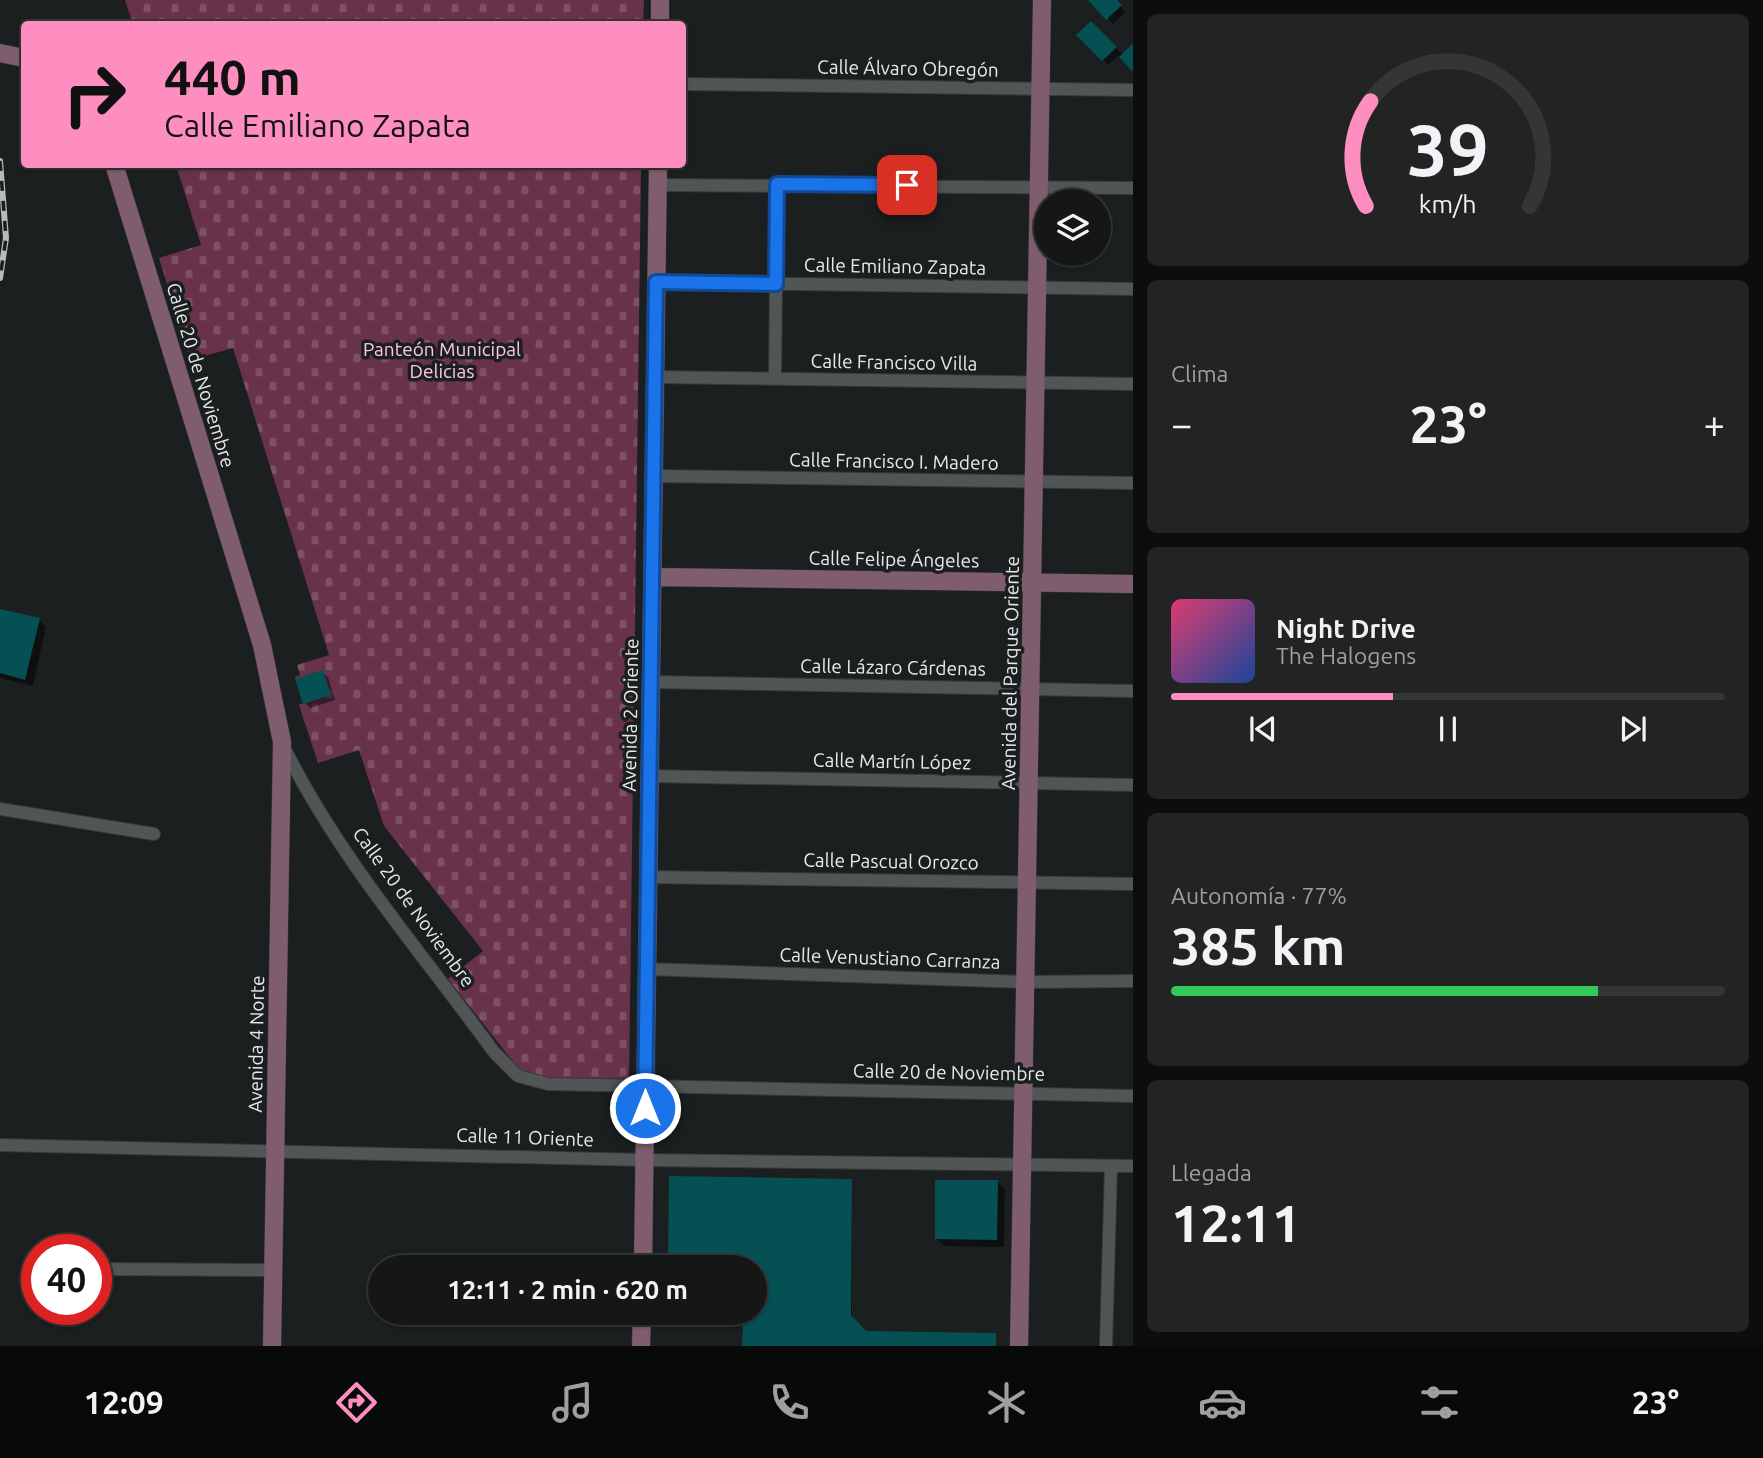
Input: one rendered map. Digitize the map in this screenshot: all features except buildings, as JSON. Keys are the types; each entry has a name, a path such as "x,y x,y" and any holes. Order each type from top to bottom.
{"street":[{"path":"660,0 660,21"},
{"name":"Avenida del Parque Oriente","path":"1019,1346 1042,0"},
{"path":"0,53 21,57"},
{"name":"Calle Álvaro Obregón","path":"686,83 1133,90"},
{"name":"Calle 20 de Noviembre","path":"115,168 262,645 282,742 303,785 333,832 505,1064 518,1076 538,1083 1133,1096"},
{"name":"Avenida 2 Oriente","path":"643,1255 658,168"},
{"path":"775,379 777,184"},
{"path":"658,185 1133,188"},
{"name":"Calle Emiliano Zapata","path":"656,282 1133,289"},
{"name":"Calle Francisco Villa","path":"655,377 1133,384"},
{"name":"Calle Francisco I. Madero","path":"653,476 1133,484"},
{"name":"Calle Felipe Ángeles","path":"654,577 1133,584"},
{"name":"Calle Lázaro Cárdenas","path":"652,682 1133,691"},
{"name":"Avenida 4 Norte","path":"272,1346 282,742"},
{"name":"Calle Martín López","path":"649,776 1133,785"},
{"path":"0,809 154,834"},
{"name":"Calle Pascual Orozco","path":"648,877 1133,884"},
{"name":"Calle Venustiano Carranza","path":"647,969 1026,982 1133,981"},
{"name":"Calle 11 Oriente","path":"0,1145 644,1160 1133,1166"},
{"path":"1106,1346 1111,1166"},
{"path":"112,1269 273,1270"},
{"path":"641,1346 642,1325"}],"green space":[{"path":"125,0 644,0 643,21 132,21"},
{"name":"Panteón Municipal Delicias","path":"177,168 641,168 629,1079 526,1078 448,979 483,951 384,826 359,750 318,763 299,705 303,703 295,677 300,675 297,665 329,655 233,348 190,360 159,258 201,245"}],"railway":[{"path":"0,161 6,238 0,278"}],"route":[{"path":"645,1108 656,282 776,284 777,184 907,185"}]}
